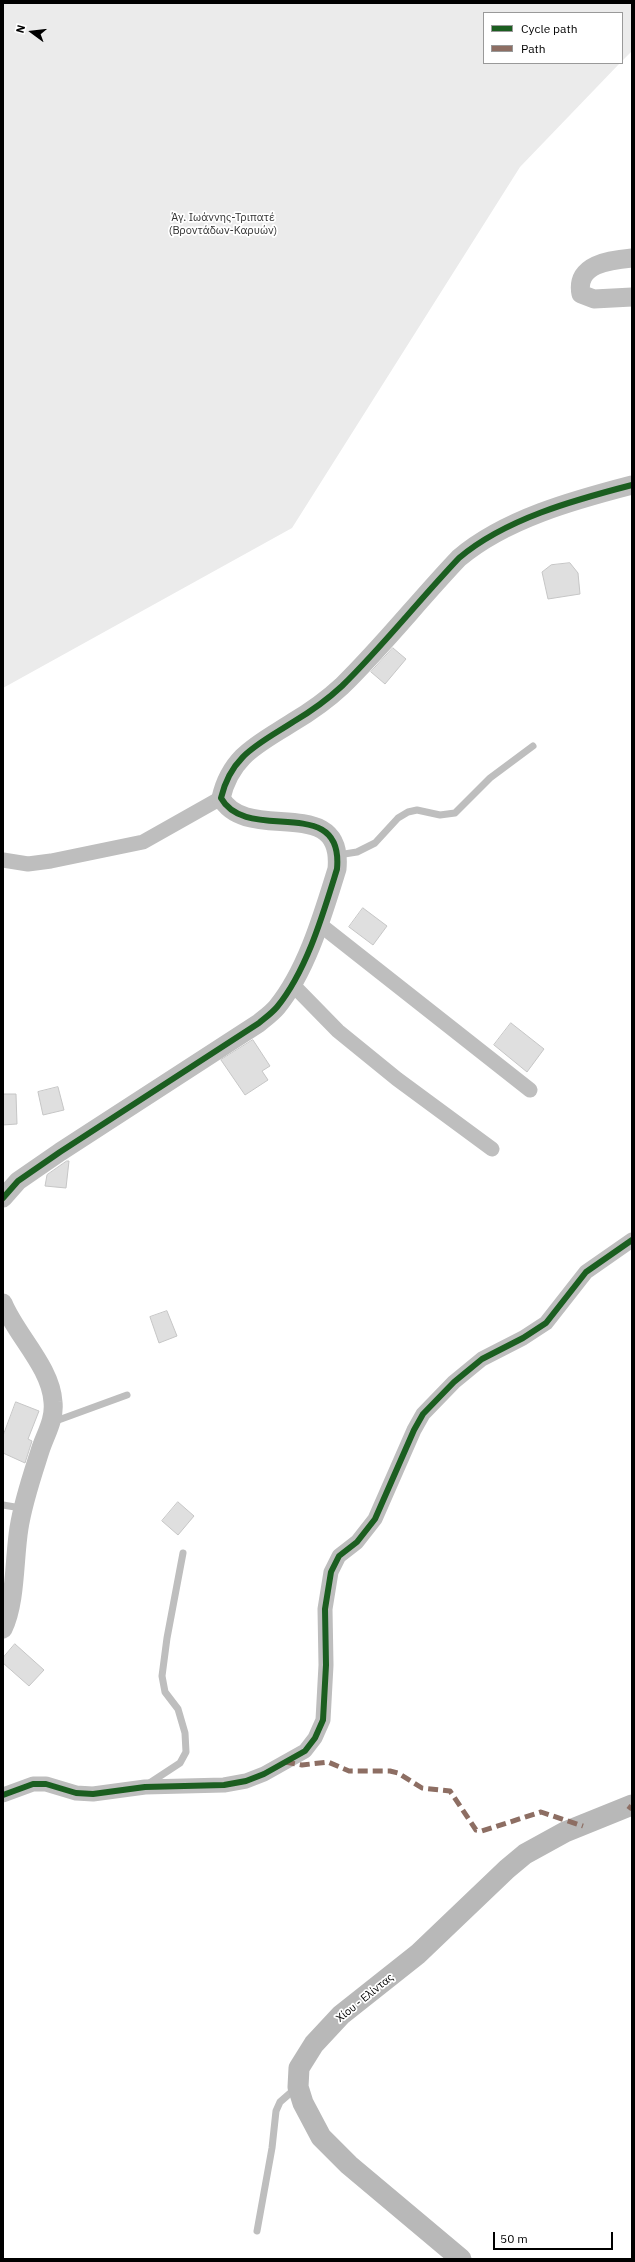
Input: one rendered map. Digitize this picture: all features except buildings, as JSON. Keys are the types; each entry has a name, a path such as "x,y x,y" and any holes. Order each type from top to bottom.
{"main road":[{"name":"Χίου - Ελίντας","path":"461,2259 349,2165 321,2137 308,2115 298,2087 299,2068 314,2044 341,2015 418,1954 507,1869 525,1854 565,1832 632,1804"}],"street":[{"path":"632,258 603,262 593,267 588,270 582,280 580,288 582,294 594,299 632,298"},
{"path":"3,1198 18,1181 60,1152 259,1023 276,1008 293,985 337,869 338,855 336,844 314,825 271,822 249,818 229,810 221,798 224,784 232,769 245,754 260,741 294,722 340,688 444,574 477,543 513,525 594,495 632,485"},
{"path":"3,860 28,864 51,862 143,842 221,798"},
{"path":"318,922 530,1090"},
{"path":"293,985 338,1031 397,1079 492,1149"},
{"path":"3,1795 33,1784 46,1784 76,1793 93,1794 145,1787 224,1785 246,1781 264,1774 305,1751 315,1738 324,1713 326,1664 325,1609 331,1572 339,1556 357,1542 374,1519 411,1436 424,1414 454,1382 482,1359 523,1338 546,1323 586,1272 632,1240"},
{"path":"3,1303 9,1317 48,1381 54,1403 51,1423 41,1450 19,1527 10,1606 3,1629"}],"lane":[{"path":"338,855 357,852 375,843 398,818 408,812 417,810 440,815 455,813 490,778 533,746"},
{"path":"51,1423 127,1395"},
{"path":"3,1505 24,1508"},
{"path":"145,1787 180,1763 186,1752 185,1733 178,1709 165,1692 162,1676 167,1638 183,1553"},
{"path":"257,2231 272,2148 276,2111 288,2093 298,2087"}],"green space":[{"name":"Άγ. Ιωάννης-Τριπατέ (Βροντάδων-Καρυών)","path":"3,3 632,3 632,51 623,60 623,12 483,12 483,64 619,64 520,167 292,528 3,688"}],"marked path":[{"path":"285,1762 302,1765 328,1762 349,1771 390,1771 398,1773 422,1788 450,1791 476,1830 482,1831 541,1812 583,1826"},
{"path":"628,1806 632,1809"}],"cycle path":[{"path":"3,1198 18,1181 60,1152 259,1023 277,1007 297,976 313,941 337,869 335,846 325,832 310,825 251,818 234,811 221,798 226,783 239,761 258,744 312,710 342,686 372,655 459,558 477,544 497,532 541,512 587,497 632,485"},
{"path":"3,1795 33,1784 46,1784 76,1793 93,1794 145,1787 224,1785 246,1781 264,1774 305,1751 315,1738 323,1720 326,1665 325,1609 331,1572 339,1556 357,1542 375,1519 414,1430 423,1414 454,1382 482,1359 523,1338 546,1323 586,1272 632,1240"}]}
